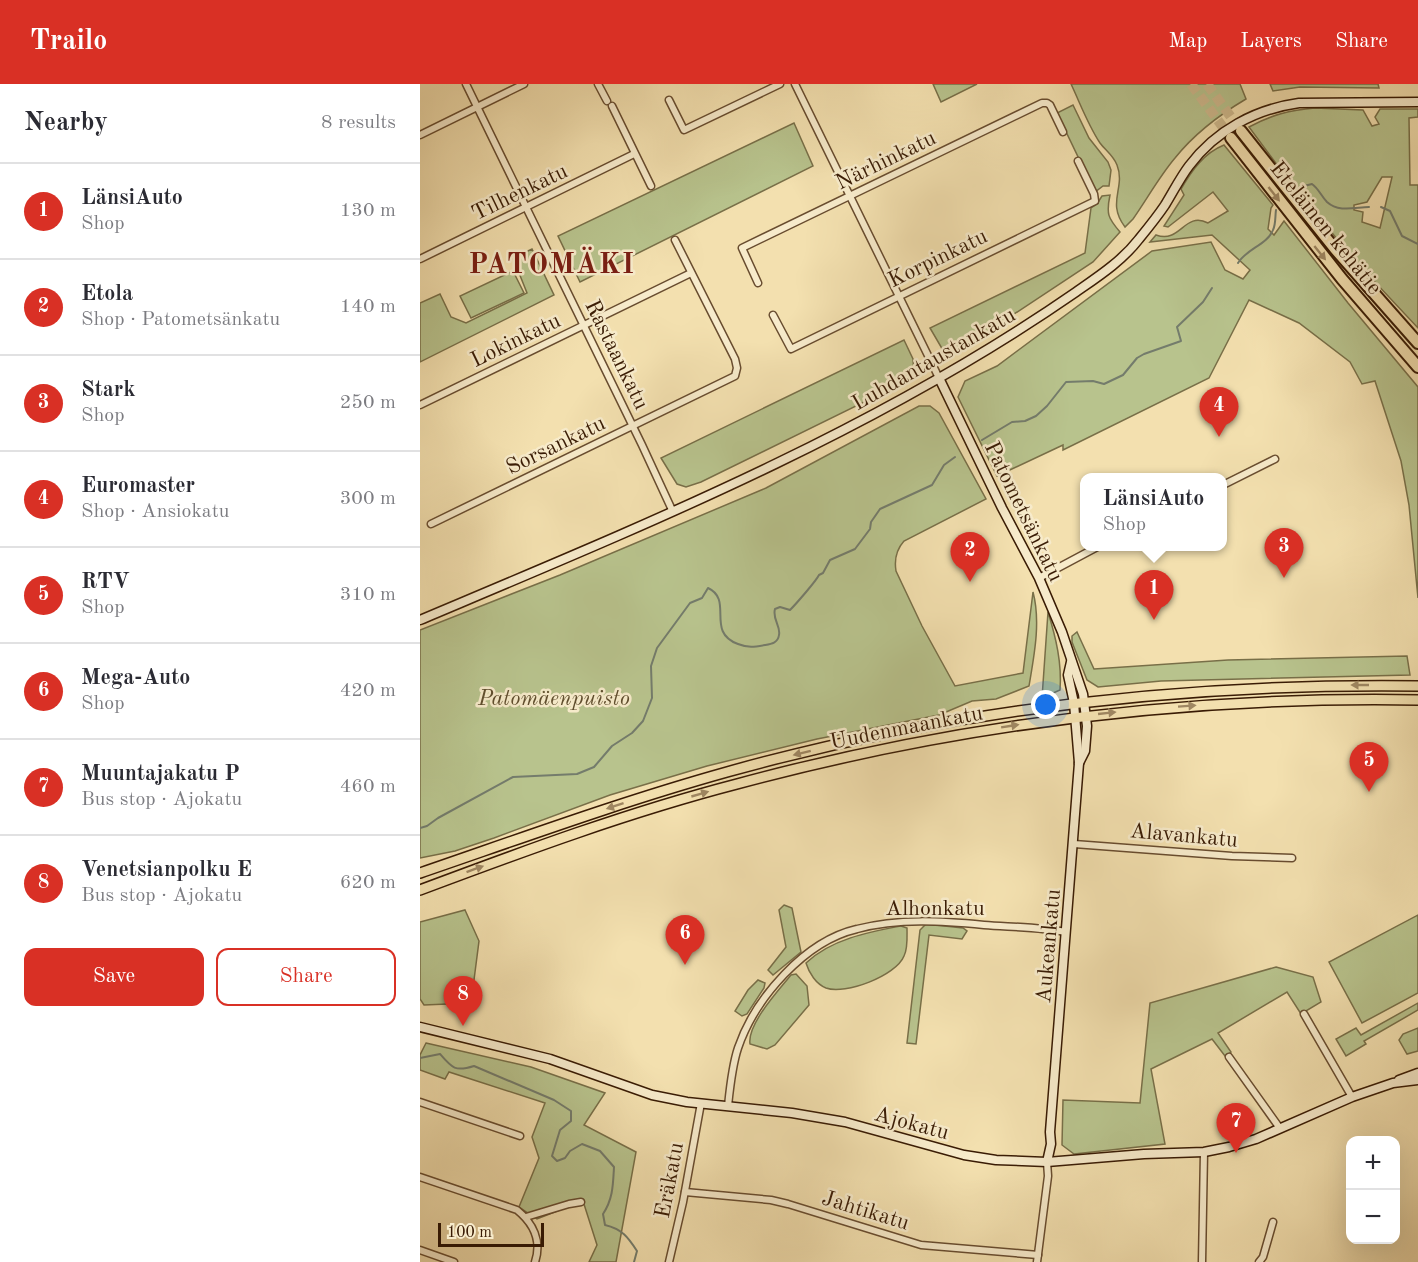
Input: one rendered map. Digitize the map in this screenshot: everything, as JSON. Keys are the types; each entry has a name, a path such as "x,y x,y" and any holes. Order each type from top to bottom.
{"highway":[{"name":"Eteläinen kehätie","path":"1241,131 1361,279 1418,343"},
{"name":"Eteläinen kehätie","path":"1231,138 1350,289 1418,367"},
{"path":"1361,279 1418,337"},
{"path":"1350,289 1418,375"}],"main road":[{"name":"Uudenmaankatu","path":"420,873 615,806 727,772 916,728 1079,702 1243,688 1327,685 1418,686"},
{"name":"Uudenmaankatu","path":"420,890 619,819 735,784 912,743 1081,716 1129,711 1290,700 1418,700"}],"street":[{"name":"Rastaankatu","path":"466,84 673,512"},
{"path":"420,135 524,84"},
{"path":"598,84 606,101"},
{"path":"669,100 684,130 780,84"},
{"path":"795,84 939,378"},
{"name":"Luhdantaustankatu","path":"420,620 673,512 848,428 1026,327 1106,272 1138,241 1201,151 1231,127 1266,110 1282,106 1418,102"},
{"name":"Närhinkatu","path":"758,283 742,248 1042,103 1050,105 1064,132"},
{"path":"612,106 651,186"},
{"name":"Tilhenkatu","path":"420,259 634,154"},
{"name":"Korpinkatu","path":"773,315 790,349 1095,201 1094,194 1078,161"},
{"path":"675,240 691,273"},
{"name":"Lokinkatu","path":"420,405 691,273"},
{"name":"Sorsankatu","path":"431,524 737,374 735,359 691,273"},
{"name":"Patometsänkatu","path":"939,378 1039,578 1062,632 1079,681 1081,716"},
{"path":"1227,483 1275,459"},
{"path":"1039,578 1090,551"},
{"name":"Aukeankatu","path":"1047,1162 1044,1144 1050,1132 1079,763 1084,751 1087,726 1081,716"},
{"name":"Alavankatu","path":"1074,844 1232,856 1292,858"},
{"name":"Alhonkatu","path":"728,1106 738,1048 760,1005 774,985 795,964 830,940 855,929 888,922 916,921 1066,932"},
{"path":"1304,1014 1352,1097"},
{"name":"Ajokatu","path":"420,1027 559,1061 652,1095 845,1122 964,1155 996,1160 1047,1162 1144,1154 1204,1152 1241,1144 1352,1097 1394,1083 1418,1080"},
{"path":"1229,1057 1279,1127"},
{"name":"Ajokatu","path":"1394,1083 1403,1077 1418,1073"},
{"path":"420,1102 520,1136"},
{"name":"Eräkatu","path":"669,1262 685,1192 701,1103"},
{"path":"1202,1262 1204,1152"},
{"path":"1037,1258 1048,1176 1047,1162"},
{"path":"420,1177 517,1210 526,1217 538,1242 535,1262"},
{"name":"Jahtikatu","path":"685,1192 771,1200 921,1245 1037,1258"},
{"path":"526,1217 569,1204 581,1203"},
{"path":"1259,1262 1263,1257 1273,1222"},
{"path":"420,1250 454,1262"}],"green space":[{"path":"933,84 977,84 941,102"},
{"path":"1071,84 1240,84 1246,99 1226,111 1191,140 1125,227 1117,210 1119,173 1117,165 1096,136"},
{"path":"1270,84 1378,84 1379,88 1300,87 1273,91"},
{"path":"1073,105 1089,138 1108,162 1111,170 1109,186 1103,186 1095,192 1057,113"},
{"path":"1315,108 1363,110 1372,126 1379,124 1375,117 1380,109 1418,109 1418,117 1409,118 1410,185 1418,185 1418,328 1359,265 1295,189 1249,127 1273,116","holes":["1382,177 1392,177 1380,228 1362,222 1363,212 1354,210 1354,205 1367,202"]},
{"path":"794,123 813,166 580,282 558,236"},
{"path":"1224,145 1273,205 1268,229 1274,235 1284,221 1418,387 1418,598 1409,505 1401,461 1375,381 1362,384 1350,362 1299,323 1249,300 1209,378 1063,450 1063,445 997,476 958,397 965,381 997,366 1152,251 1211,242 1225,270 1243,279 1250,270 1212,235 1150,242 1156,235 1164,237 1171,235 1193,221 1200,220 1208,223 1228,211 1213,192 1168,227 1164,226 1184,195 1181,189 1194,169 1210,153"},
{"path":"1110,195 1109,215 1120,232 1093,262 955,353 944,352 930,328 1085,253 1091,208 1102,196"},
{"path":"532,249 554,295 420,362 420,303 440,294 451,317 466,323 527,293 513,258"},
{"path":"513,271 524,293 471,318 460,296"},
{"path":"904,340 913,359 914,373 907,381 701,482 686,487 677,484 661,458"},
{"name":"Patomäenpuisto","path":"919,406 930,406 939,413 986,499 904,541 896,555 896,571 922,626 955,686 1023,673 1033,592 1037,627 1029,686 996,699 972,701 939,715 817,739 707,766 610,795 455,851 420,858 420,630 560,575 766,488"},
{"path":"1048,612 1058,651 1060,690 1042,698"},
{"path":"1077,632 1094,669 1228,660 1407,656 1410,675 1161,681 1098,687 1087,680 1072,642 1072,636"},
{"path":"784,905 792,908 801,952 773,975 768,970 786,947 779,910"},
{"path":"465,910 479,941 471,1003 424,1005 420,999 420,922"},
{"path":"1418,915 1418,993 1362,1023 1329,962"},
{"path":"926,924 963,928 967,931 962,939 929,935 916,1044 907,1043 920,930"},
{"path":"901,926 907,928 905,953 899,963 881,977 857,986 834,989 819,984 809,971 806,963 839,942"},
{"path":"1276,967 1313,977 1321,1002 1301,1014 1287,992 1218,1033 1231,1052 1225,1056 1212,1039 1151,1069 1165,1144 1074,1154 1062,1145 1063,1100 1140,1103 1150,1003"},
{"path":"796,974 807,986 809,1005 775,1045 767,1049 750,1044 750,1036 758,1017 791,975"},
{"path":"758,980 765,983 764,988 747,1014 742,1016 735,1011 748,990"},
{"path":"1418,1003 1418,1010 1364,1041 1366,1044 1346,1056 1336,1039 1356,1028 1361,1035"},
{"path":"1418,1028 1418,1051 1407,1054 1399,1040 1403,1034"},
{"path":"426,1043 531,1067 605,1093 584,1125 636,1152 616,1262 589,1262 597,1245 583,1201 537,1219 519,1207 539,1158 532,1137 545,1103 449,1072 445,1079 420,1070 420,1055"}],"waterway":[{"path":"1300,191 1304,186 1312,184 1332,205 1348,209 1369,207"},
{"path":"1381,207 1390,211 1402,236 1418,244"},
{"path":"1238,263 1270,235 1275,225 1276,210"},
{"path":"982,440 1012,422 1025,421 1036,416 1066,382 1093,381 1104,384 1123,375 1137,358 1144,354 1181,341 1177,327 1203,302 1212,288"},
{"path":"420,828 513,777 577,774 594,767 612,746 632,733 643,721 652,698 651,666 657,648 690,603 702,598 708,588 719,600 721,624 728,639 748,647 772,644 778,638 779,632 775,609 780,607 790,610 823,573 830,560 855,549 870,529 871,522 880,509 932,485 944,465 955,457"},
{"path":"420,1058 440,1054 454,1068 474,1066 554,1100 571,1111 571,1121 560,1130 552,1156 557,1161 565,1158 570,1151 582,1144 600,1151 614,1167 611,1197 603,1214 605,1225 620,1231 631,1242 637,1251 634,1262"}],"tunnel":[{"path":"1191,84 1231,138"},
{"path":"1207,84 1241,131"}],"place":[{"name":"Euromaster","path":"1219,437"},
{"name":"Stark","path":"1284,578"},
{"name":"Etola","path":"970,582"},
{"name":"LänsiAuto","path":"1154,620"},
{"name":"RTV","path":"1369,792"},
{"name":"Mega-Auto","path":"685,965"},
{"name":"Venetsianpolku E","path":"463,1026"},
{"name":"Muuntajakatu P","path":"1236,1153"}],"district":[{"name":"PATOMÄKI","path":"552,263"}]}
